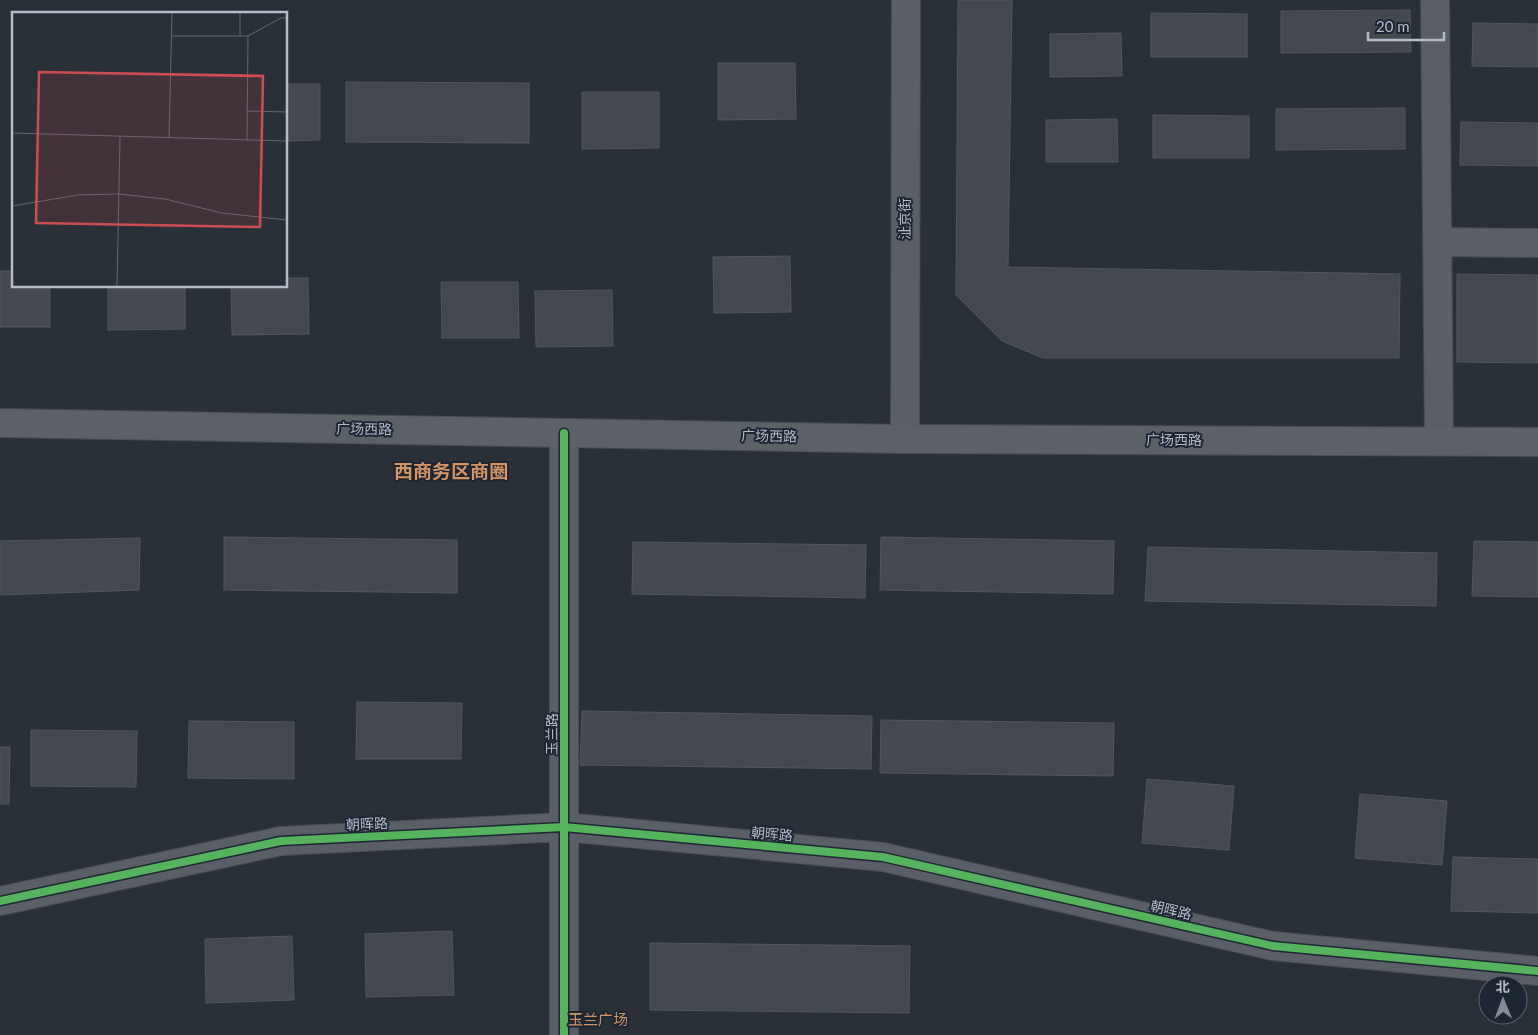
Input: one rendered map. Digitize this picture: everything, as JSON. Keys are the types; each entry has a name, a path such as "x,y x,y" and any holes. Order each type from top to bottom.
{"main road":[{"name":"广场西路","path":"0,423 905,439 1538,442"}],"street":[{"name":"沚京街","path":"905,439 906,0"},
{"path":"1435,0 1439,441"},
{"path":"1437,242 1538,243"},
{"name":"玉兰路","path":"564,432 564,1035"},
{"name":"朝晖路","path":"0,901 281,841 564,827 883,857 1272,946 1538,971"}],"building":[{"path":"958,0 1012,0 1008,267 1400,274 1399,358 1043,358 1002,341 956,295"},
{"path":"1410,10 1411,52 1281,53 1281,11"},
{"path":"1151,13 1247,14 1247,57 1151,57"},
{"path":"1473,23 1538,24 1538,67 1472,66"},
{"path":"1121,33 1122,76 1050,77 1050,34"},
{"path":"718,63 795,63 796,119 718,120"},
{"path":"346,82 529,83 529,143 346,142"},
{"path":"288,84 320,84 320,140 288,141"},
{"path":"582,92 659,92 659,148 582,149"},
{"path":"1405,108 1405,149 1276,150 1276,109"},
{"path":"1153,115 1249,116 1249,158 1153,158"},
{"path":"1117,119 1118,162 1046,162 1046,120"},
{"path":"1461,122 1538,123 1538,166 1460,165"},
{"path":"790,256 791,312 714,313 713,257"},
{"path":"0,271 12,271 12,288 50,288 50,327 0,327"},
{"path":"1457,274 1538,275 1538,363 1457,362"},
{"path":"288,278 308,278 309,334 232,335 231,288 288,288"},
{"path":"441,282 518,282 519,338 442,338"},
{"path":"108,288 185,288 185,329 108,330"},
{"path":"612,290 613,346 536,347 535,291"},
{"path":"224,537 457,540 457,593 224,590"},
{"path":"881,537 1114,541 1113,594 880,590"},
{"path":"140,538 139,590 0,595 0,541"},
{"path":"1474,541 1538,542 1538,597 1472,596"},
{"path":"633,542 866,545 865,598 632,594"},
{"path":"1148,547 1437,553 1436,606 1145,601"},
{"path":"357,702 462,703 461,759 356,759"},
{"path":"582,711 872,716 871,769 580,765"},
{"path":"881,720 1114,723 1113,776 880,773"},
{"path":"189,721 294,722 294,779 188,778"},
{"path":"31,730 137,731 136,787 31,786"},
{"path":"0,747 10,747 9,804 0,804"},
{"path":"1147,779 1234,786 1229,850 1142,843"},
{"path":"1360,794 1447,801 1442,865 1355,858"},
{"path":"1453,857 1538,859 1538,913 1451,911"},
{"path":"452,931 454,995 366,997 365,934"},
{"path":"292,936 294,1000 206,1003 205,939"},
{"path":"650,943 910,946 909,1013 650,1010"}],"cycle path":[{"path":"564,433 564,1035"},
{"path":"0,901 281,841 564,827 883,857 1273,946 1538,971"}],"district":[{"name":"西商务区商圈","path":"451,471"},
{"name":"玉兰广场","path":"598,1020"}]}
